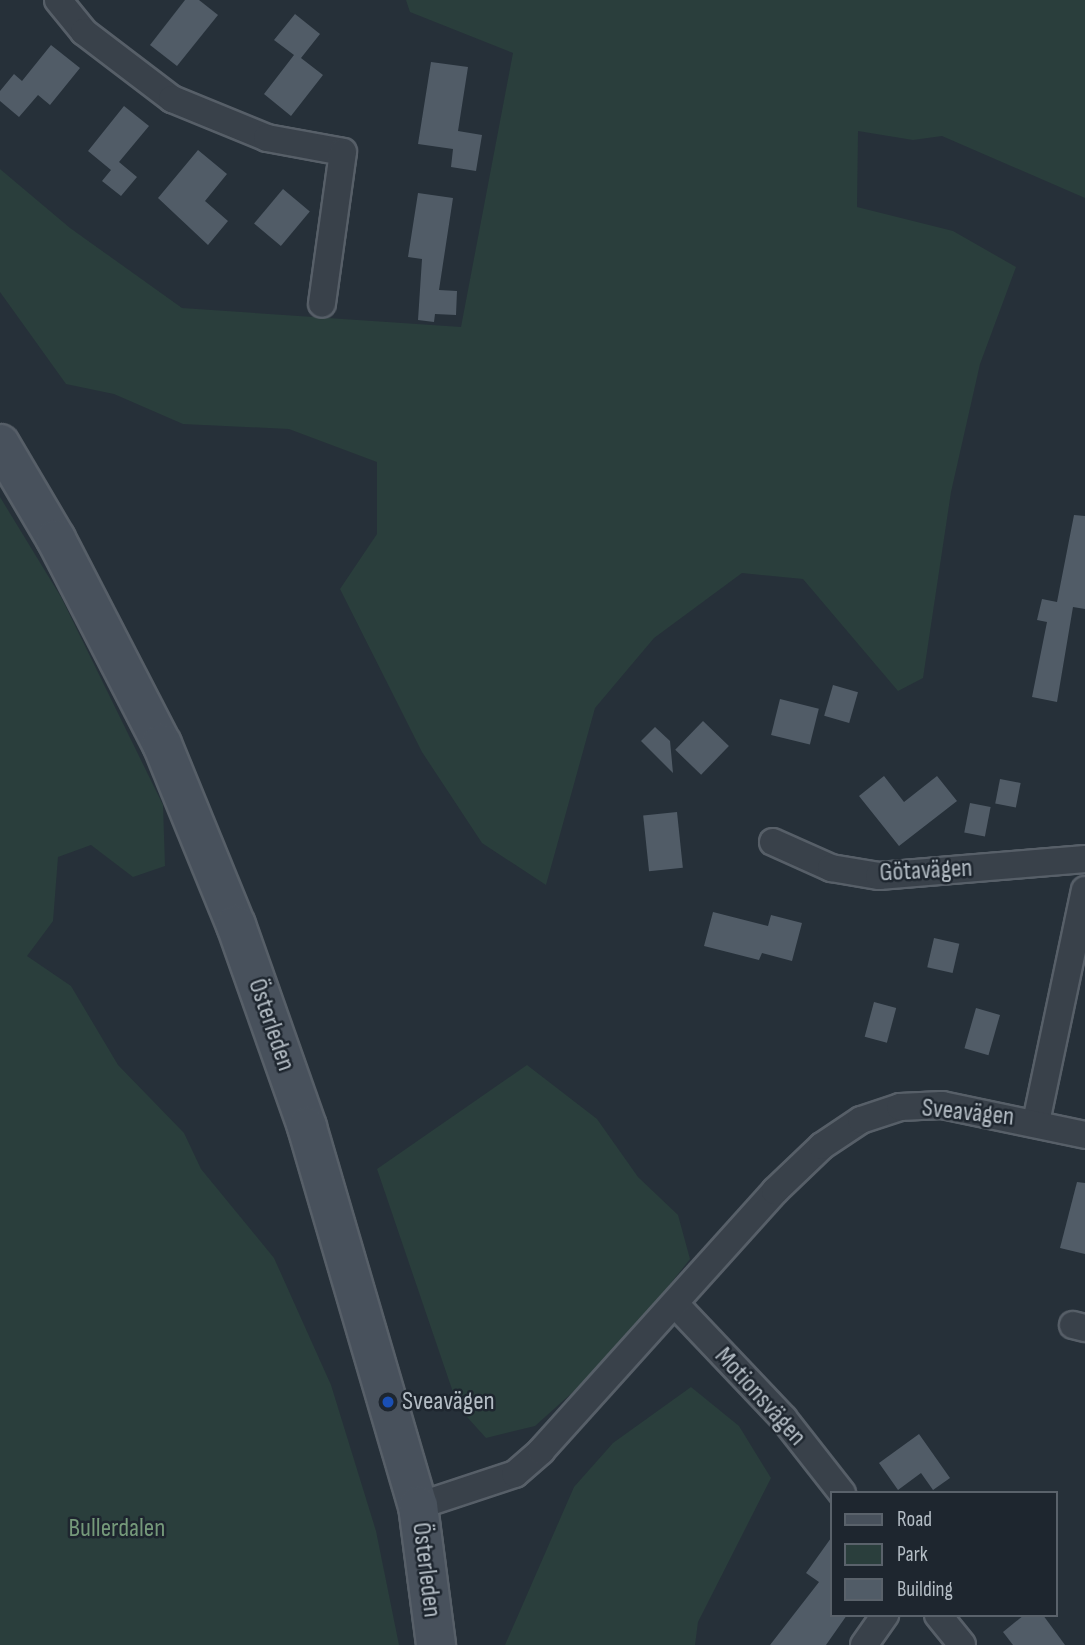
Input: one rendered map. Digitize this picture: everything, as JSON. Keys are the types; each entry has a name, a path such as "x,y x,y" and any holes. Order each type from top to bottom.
{"main road":[{"name":"Österleden","path":"0,444 56,540 162,744 202,837 307,1127 418,1506 436,1645"}],"street":[{"path":"58,0 93,39 172,99 267,138 343,152 322,304"},
{"name":"Götavägen","path":"773,842 831,868 879,876 1085,859"},
{"path":"1036,1122 1085,890"},
{"name":"Sveavägen","path":"418,1506 514,1474 675,1304 775,1191 822,1146 861,1120 900,1107 942,1105 1036,1122 1085,1135"},
{"name":"Motionsvägen","path":"675,1304 784,1419 840,1491"},
{"path":"863,1645 884,1617"},
{"path":"940,1617 962,1645"}],"green space":[{"path":"406,0 1085,0 1085,198 942,136 913,140 858,131 857,207 953,231 1016,267 980,364 951,492 923,678 898,691 803,579 742,573 654,638 595,708 546,885 482,843 422,752 340,589 377,534 377,462 289,429 183,424 114,394 66,384 0,292 0,169 70,228 182,308 461,327 513,53 410,12"},
{"name":"Bullerdalen","path":"0,497 61,597 163,805 165,866 133,877 91,845 58,857 53,921 27,956 71,986 118,1065 184,1133 201,1169 274,1258 331,1385 376,1531 399,1645 0,1645"},
{"path":"527,1065 597,1119 638,1177 678,1215 690,1259 613,1356 535,1426 486,1438 458,1407 377,1169"},
{"path":"691,1387 739,1426 771,1478 698,1622 695,1645 505,1645 574,1487 613,1443"}],"building":[{"path":"185,0 199,0 218,15 177,66 150,45"},
{"path":"295,14 320,34 301,58 323,75 291,116 264,94 294,55 274,40"},
{"path":"51,45 80,68 50,105 38,95 19,117 0,101 0,91 14,74 22,81"},
{"path":"431,62 468,67 458,131 482,135 476,171 451,167 453,149 418,144"},
{"path":"124,106 149,126 119,162 137,177 121,196 102,181 111,170 88,151"},
{"path":"198,150 227,174 205,201 228,221 208,245 158,198"},
{"path":"283,189 310,211 281,246 254,223"},
{"path":"418,193 453,198 439,290 457,291 456,315 435,314 434,322 418,320 422,259 408,257"},
{"path":"1074,515 1085,516 1085,609 1073,607 1057,702 1032,697 1047,622 1037,620 1042,599 1057,602"},
{"path":"833,685 858,692 849,723 824,716"},
{"path":"780,699 819,709 810,745 771,735"},
{"path":"703,721 729,746 701,775 675,750"},
{"path":"655,727 670,741 673,773 641,741"},
{"path":"884,776 904,802 937,776 957,801 899,846 859,796"},
{"path":"1000,779 1021,783 1016,808 995,804"},
{"path":"970,803 991,807 985,836 964,832"},
{"path":"677,812 683,868 649,871 643,816"},
{"path":"713,912 768,926 771,915 802,923 792,961 762,953 759,960 704,946"},
{"path":"934,938 959,944 953,973 927,967"},
{"path":"874,1002 896,1008 887,1043 865,1037"},
{"path":"976,1008 1000,1015 988,1055 964,1048"},
{"path":"1077,1182 1085,1183 1085,1254 1060,1248"},
{"path":"919,1434 950,1478 933,1490 921,1473 898,1490 879,1463"},
{"path":"830,1539 830,1617 846,1617 826,1645 770,1645 819,1582 806,1573"},
{"path":"1022,1617 1044,1617 1065,1645 1013,1645 1003,1632"}],"place":[{"name":"Sveavägen","path":"388,1402"}]}
